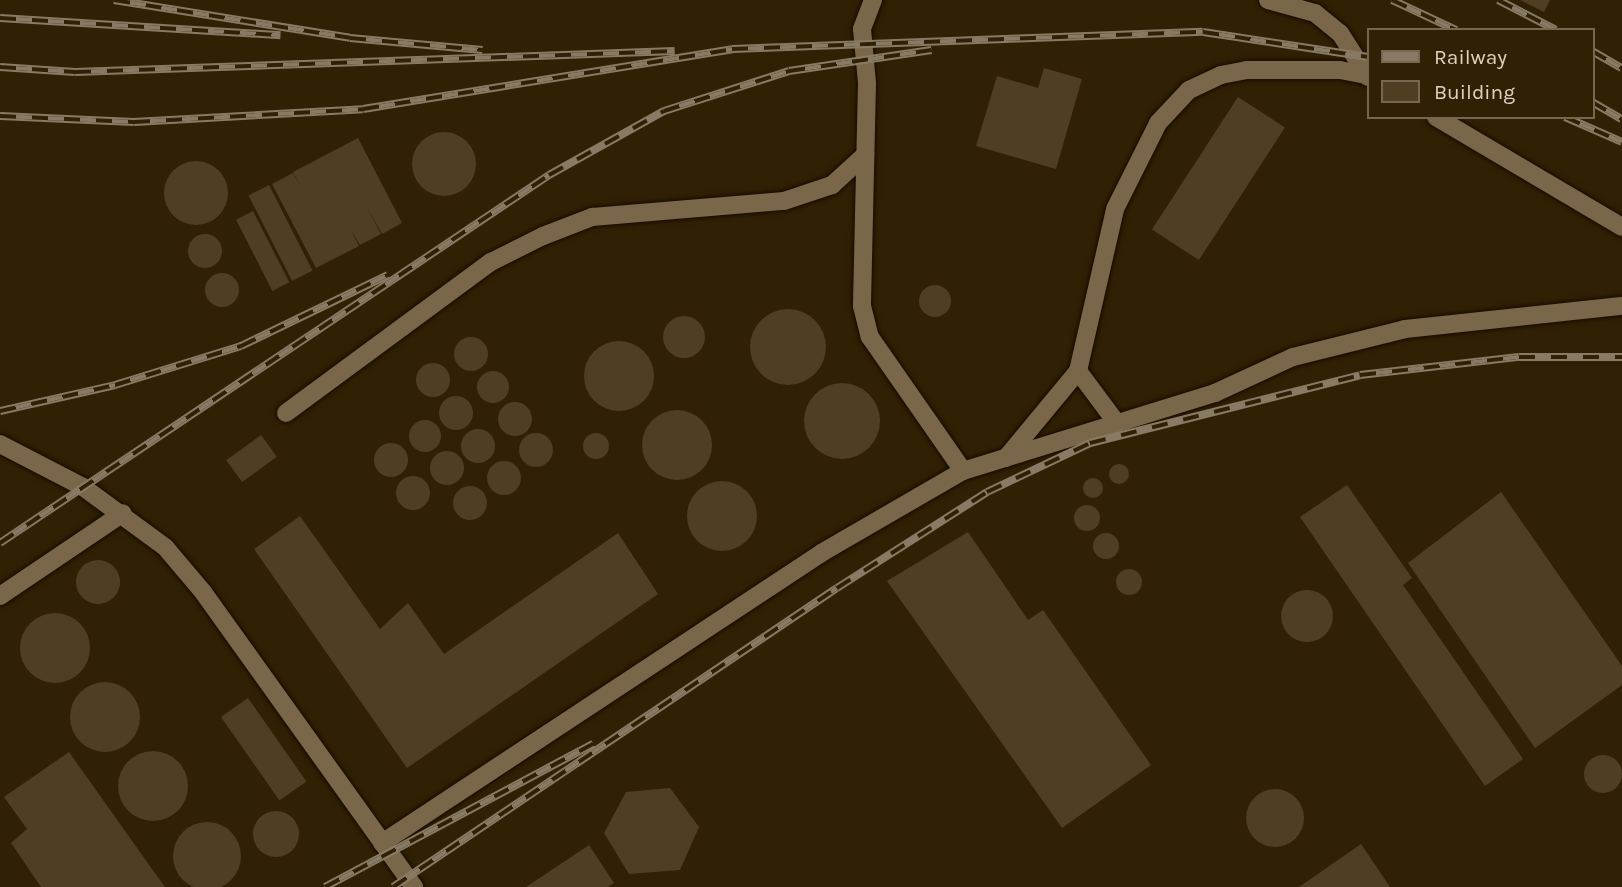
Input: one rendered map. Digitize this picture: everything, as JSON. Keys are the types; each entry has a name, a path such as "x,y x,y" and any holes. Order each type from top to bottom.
{"lane":[{"path":"873,0 862,29 867,83 862,306 870,337 963,471"},
{"path":"1268,0 1315,13 1340,33 1366,76"},
{"path":"1006,458 1078,370 1115,209 1158,123 1189,90 1221,75 1246,70 1340,70 1366,76"},
{"path":"1439,119 1622,227"},
{"path":"286,413 491,262 543,236 592,217 783,201 832,185 865,155"},
{"path":"382,843 823,552 963,471 1215,393 1293,358 1405,329 1622,306"},
{"path":"1078,370 1116,422"},
{"path":"0,444 32,458 123,513 165,547 203,592 414,887"},
{"path":"0,596 123,513"}],"building":[{"path":"1520,0 1550,0 1544,12"},
{"path":"1044,68 1082,79 1056,169 976,146 997,76 1038,88"},
{"path":"1238,97 1285,127 1199,260 1152,230"},
{"path":"444,132 462,138 470,146 476,164 470,182 462,190 444,196 426,190 418,182 412,164 418,146 426,138"},
{"path":"358,138 402,223 382,234 366,206 381,234 360,245 351,230 359,246 316,268 272,184 293,173 301,187 293,172"},
{"path":"196,161 214,167 222,175 228,193 222,211 214,219 196,225 178,219 170,211 164,193 170,175 178,167"},
{"path":"269,185 313,271 292,281 249,195"},
{"path":"253,211 289,282 272,291 236,220"},
{"path":"205,234 217,239 222,251 217,263 205,268 193,263 188,251 193,239"},
{"path":"222,273 234,278 239,290 234,302 222,307 210,302 205,290 210,278"},
{"path":"935,285 947,289 951,301 947,313 935,317 923,313 919,301 923,289"},
{"path":"788,309 803,312 815,320 823,332 826,347 823,362 815,374 803,382 788,385 773,382 761,374 753,362 750,347 753,332 761,320 773,312"},
{"path":"684,316 699,322 705,337 699,352 684,358 669,352 663,337 669,322"},
{"path":"471,337 483,342 488,354 483,366 471,371 459,366 454,354 459,342"},
{"path":"619,341 644,351 654,376 644,401 619,411 594,401 584,376 594,351"},
{"path":"433,363 445,368 450,380 445,392 433,397 421,392 416,380 421,368"},
{"path":"493,371 505,375 509,387 505,399 493,403 481,399 477,387 481,375"},
{"path":"842,383 857,386 869,394 877,406 880,421 877,436 869,448 857,456 842,459 827,456 815,448 807,436 804,421 807,406 815,394 827,386"},
{"path":"456,396 468,401 473,413 468,425 456,430 444,425 439,413 444,401"},
{"path":"515,402 527,407 532,419 527,431 515,436 503,431 498,419 503,407"},
{"path":"677,410 702,420 712,445 702,470 677,480 652,470 642,445 652,420"},
{"path":"425,420 437,424 441,436 437,448 425,452 413,448 409,436 413,424"},
{"path":"478,429 490,434 495,446 490,458 478,463 466,458 461,446 466,434"},
{"path":"536,433 548,438 553,450 548,462 536,467 524,462 519,450 524,438"},
{"path":"596,433 605,437 609,446 605,455 596,459 587,455 583,446 587,437"},
{"path":"261,435 277,457 242,482 226,460"},
{"path":"391,443 403,448 408,460 403,472 391,477 379,472 374,460 379,448"},
{"path":"447,451 459,456 464,468 459,480 447,485 435,480 430,468 435,456"},
{"path":"504,461 516,466 521,478 516,490 504,495 492,490 487,478 492,466"},
{"path":"1119,464 1126,467 1129,474 1126,481 1119,484 1112,481 1109,474 1112,467"},
{"path":"413,476 425,481 430,493 425,505 413,510 401,505 396,493 401,481"},
{"path":"1093,478 1100,481 1103,488 1100,495 1093,498 1086,495 1083,488 1086,481"},
{"path":"722,481 747,491 757,516 747,541 722,551 697,541 687,516 697,491"},
{"path":"1347,485 1412,578 1403,585 1523,759 1485,786 1300,517"},
{"path":"470,486 482,491 487,503 482,515 470,520 458,515 453,503 458,491"},
{"path":"1501,492 1622,666 1622,685 1535,748 1408,563"},
{"path":"1087,505 1097,508 1100,518 1097,528 1087,531 1077,528 1074,518 1077,508"},
{"path":"300,516 380,629 408,603 444,654 618,533 658,594 407,768 254,549"},
{"path":"968,532 1028,620 1043,610 1151,765 1062,828 887,581"},
{"path":"1106,533 1116,536 1119,546 1116,556 1106,559 1096,556 1093,546 1096,536"},
{"path":"98,560 114,566 120,582 114,598 98,604 82,598 76,582 82,566"},
{"path":"1129,569 1138,573 1142,582 1138,591 1129,595 1120,591 1116,582 1120,573"},
{"path":"1307,590 1317,592 1325,598 1331,606 1331,626 1325,634 1317,640 1307,642 1297,640 1289,634 1283,626 1281,616 1283,606 1289,598 1297,592"},
{"path":"55,613 80,623 90,648 80,673 55,683 30,673 20,648 30,623"},
{"path":"105,682 130,692 140,717 130,742 105,752 80,742 70,717 80,692"},
{"path":"248,698 307,782 279,800 221,717"},
{"path":"153,751 178,761 188,786 178,811 153,821 128,811 118,786 128,761"},
{"path":"69,752 165,887 41,887 11,843 27,829 4,797"},
{"path":"1603,755 1616,761 1622,774 1616,787 1603,793 1590,787 1584,774 1590,761"},
{"path":"670,788 699,827 680,870 629,874 604,833 626,792"},
{"path":"1275,789 1286,791 1299,802 1304,818 1302,829 1291,842 1275,847 1264,845 1251,834 1246,818 1248,807 1259,794"},
{"path":"276,811 292,818 299,834 292,850 276,857 260,850 253,834 260,818"},
{"path":"200,822 220,824 231,832 241,849 239,869 231,880 220,888 194,888 183,880 173,863 175,843 183,832"},
{"path":"1361,844 1390,887 1299,887"},
{"path":"589,845 614,883 608,887 526,887"}],"railway":[{"path":"114,0 350,38 482,50"},
{"path":"1392,0 1452,28"},
{"path":"1498,0 1552,28"},
{"path":"0,18 280,35"},
{"path":"0,116 134,122 363,109 732,49 1203,32 1366,57"},
{"path":"0,543 549,175 664,111 789,71 931,50"},
{"path":"0,67 75,72 675,51"},
{"path":"1594,52 1622,68"},
{"path":"1594,103 1622,119"},
{"path":"1570,119 1622,142"},
{"path":"0,411 115,385 241,346 388,275"},
{"path":"393,887 837,588 987,492 1090,443 1360,375 1519,357 1622,357"},
{"path":"325,887 593,744"}]}
